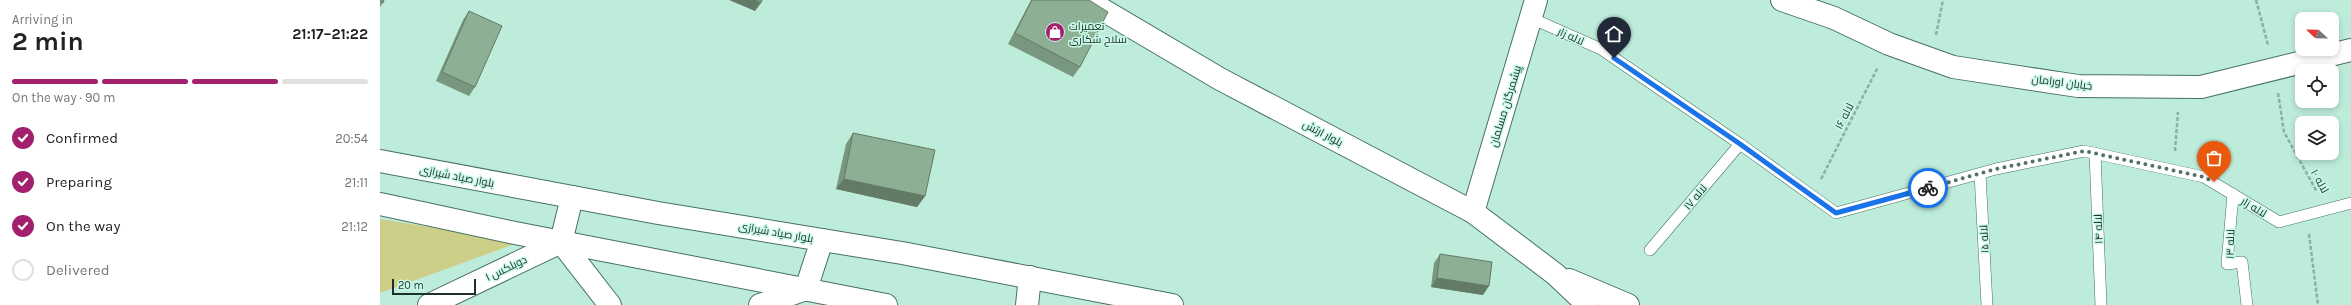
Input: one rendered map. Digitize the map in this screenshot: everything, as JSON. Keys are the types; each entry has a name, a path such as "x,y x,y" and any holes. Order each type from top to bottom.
{"main road":[{"name":"بلوار ارتش","path":"1086,0 1220,79 1473,212 1555,274"},
{"name":"خیابان اورامان","path":"1782,0 1834,18 1889,44 1953,67 2078,86 2201,87 2351,50"},
{"name":"پیشمرگان مسلمان","path":"1473,212 1534,9"},
{"name":"بلوار صیاد شیرازی","path":"380,161 572,197 1030,277 1172,305"},
{"path":"561,242 572,197"},
{"path":"380,204 561,242 886,305"},
{"path":"806,289 822,240"},
{"path":"561,242 610,305"},
{"name":"دوبلکس ۱","path":"429,305 561,242"},
{"path":"1555,274 1588,305"},
{"path":"1555,274 1628,305"},
{"path":"1027,305 1030,277"},
{"path":"760,305 806,289"}],"lane":[{"name":"لاله زار","path":"1534,9 1601,49 1740,144 1836,213 1980,174 2084,151 2204,177 2279,222 2351,203"},
{"name":"لاله ۱۷","path":"1650,250 1740,144"},
{"name":"لاله ۱۴","path":"2095,153 2101,305"},
{"name":"لاله ۱۵","path":"1980,174 1987,305"},
{"name":"لاله ۱۳","path":"2233,194 2227,264 2242,262 2247,305"}],"path":[{"path":"1931,59 1942,0"},
{"name":"لاله ۱۰","path":"2256,0 2274,69 2284,132 2327,210"},
{"name":"لاله ۱۶","path":"1813,196 1889,44"},
{"path":"2173,170 2180,87"},
{"path":"2306,215 2318,305"}],"green space":[{"path":"380,219 520,242 380,293"}],"building":[{"path":"755,0 762,0 761,3"},
{"name":"تعمیرات سلاح شکاری","path":"1032,0 1089,0 1108,12 1080,67 1015,33"},
{"path":"469,11 502,26 475,87 442,72"},
{"path":"853,133 935,150 925,196 844,179"},
{"path":"1440,254 1492,262 1489,286 1437,278"}],"way so far":[{"path":"1928,188 1996,169 2084,151 2204,177 2214,182"}],"place":[{"name":"تعمیرات سلاح شکاری","path":"1055,32"}],"route":[{"path":"1614,58 1740,144 1836,213 1928,188"}]}
